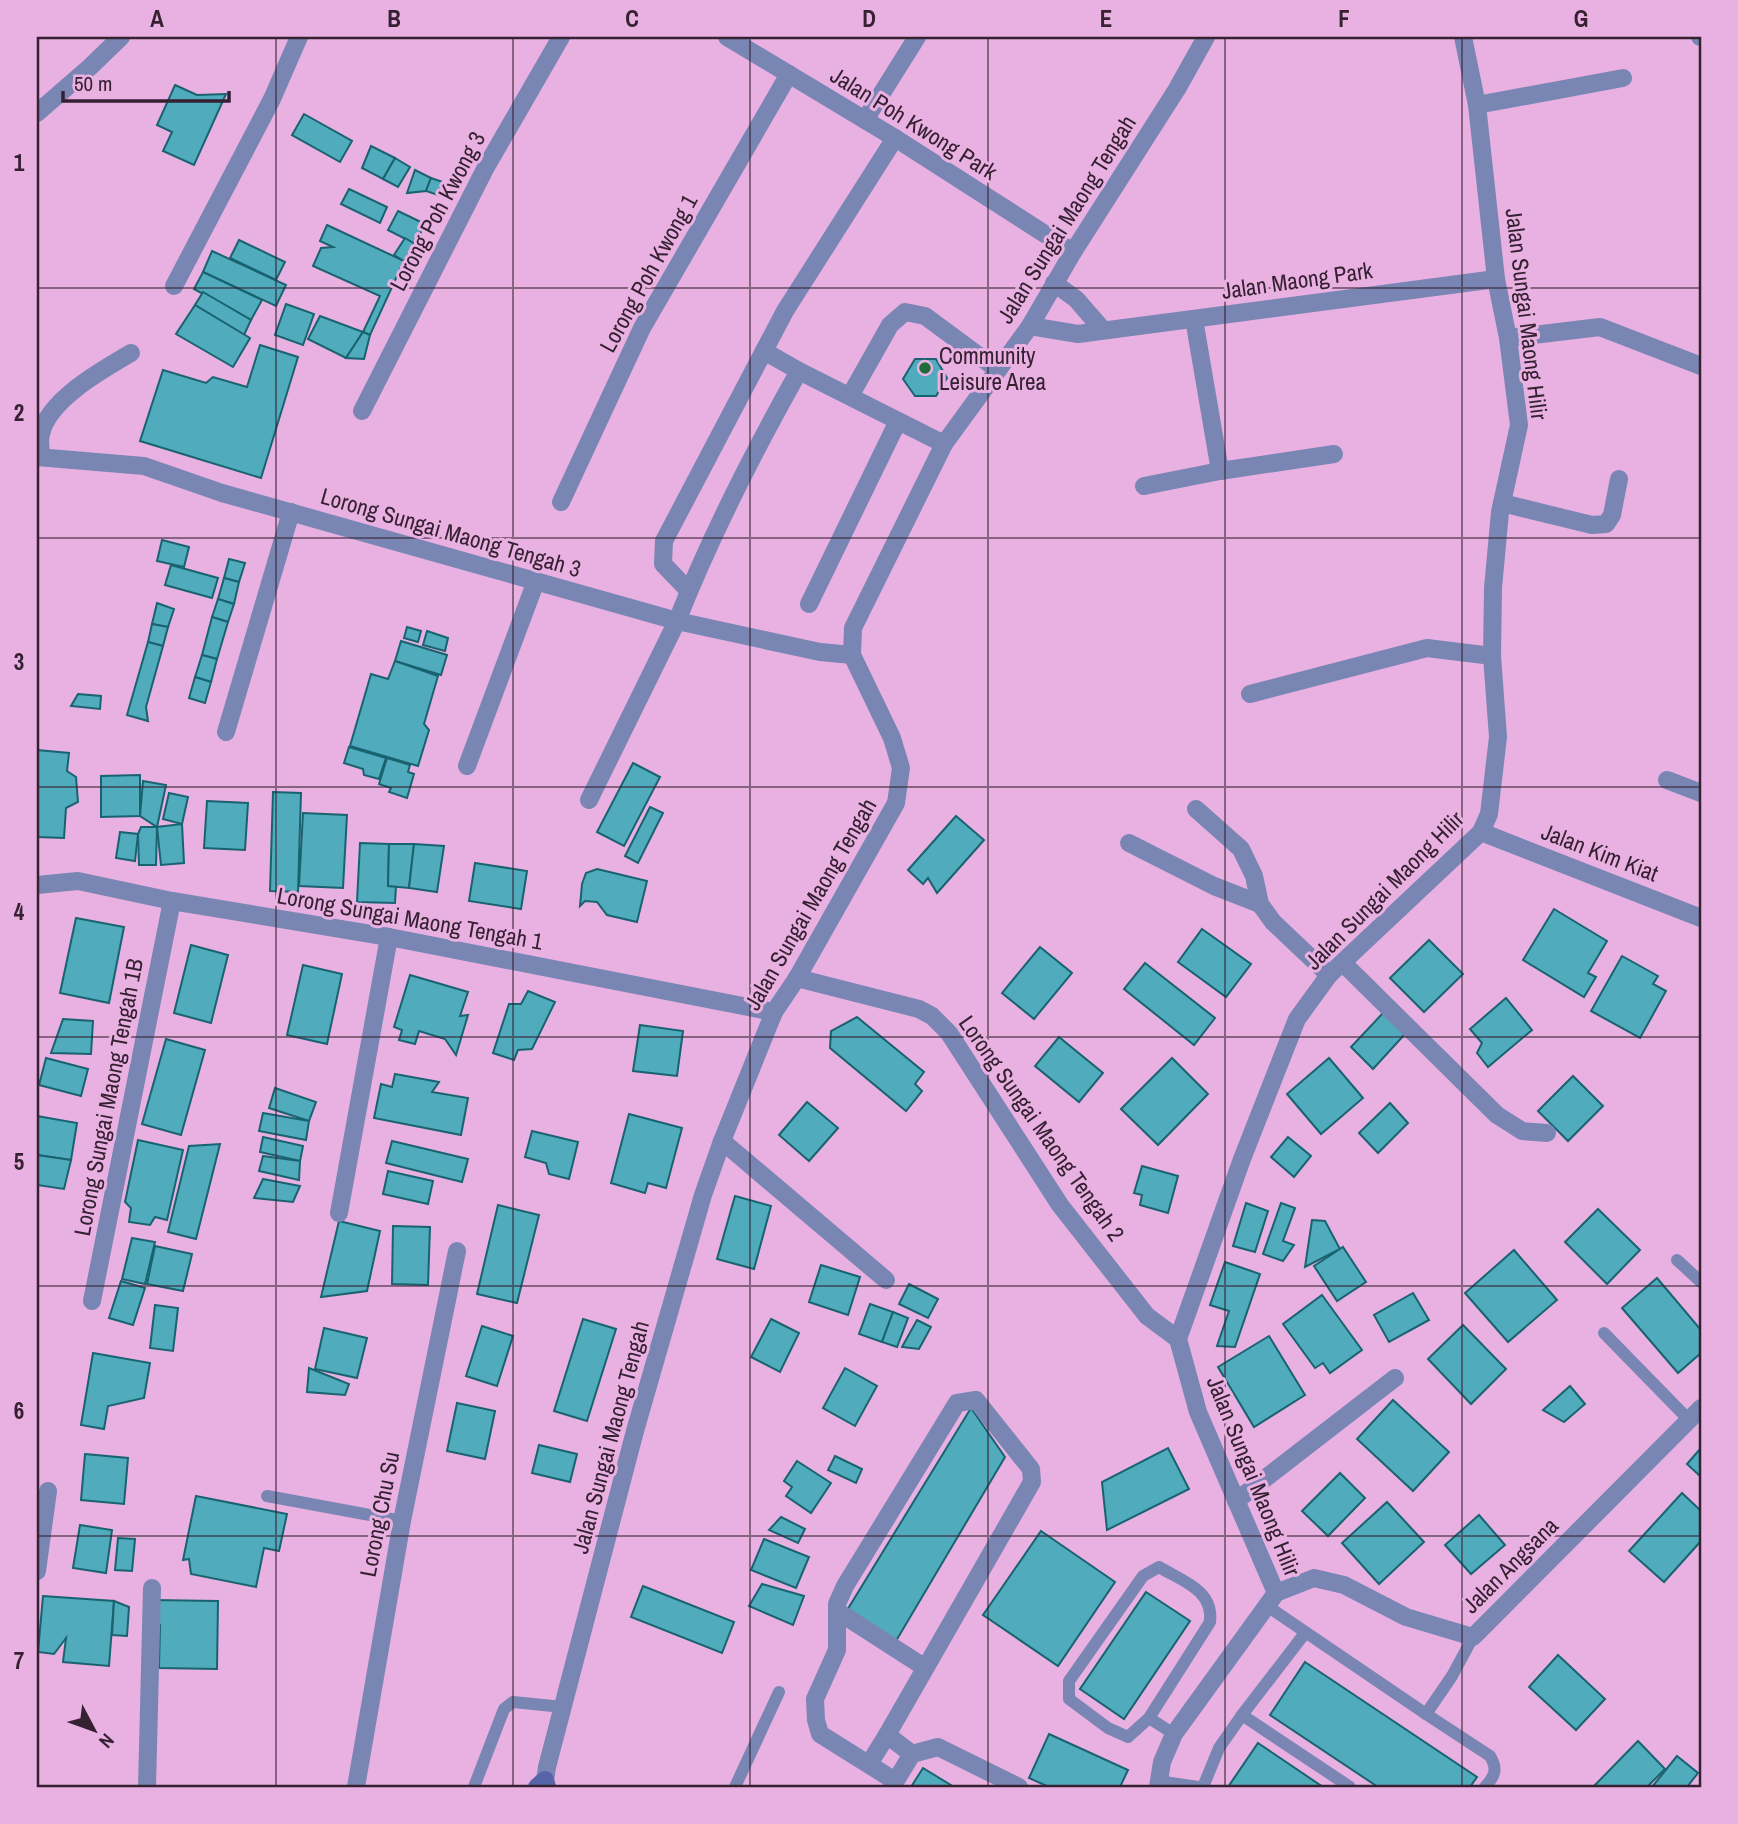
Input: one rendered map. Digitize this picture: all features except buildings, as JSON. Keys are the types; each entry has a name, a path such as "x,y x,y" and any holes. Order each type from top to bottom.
{"street":[{"path":"37,113 121,37"},
{"path":"174,286 272,99 299,37"},
{"name":"Lorong Poh Kwong 3","path":"362,411 486,167 561,37"},
{"name":"Jalan Poh Kwong Park","path":"727,37 895,138 1073,252"},
{"path":"865,120 917,37"},
{"name":"Jalan Sungai Maong Tengah","path":"543,1786 635,1431 703,1195 722,1141 774,1012 797,978 896,803 901,768 892,738 852,655 853,628 944,444 1030,326 1073,252 1177,89 1206,37"},
{"name":"Jalan Sungai Maong Hilir","path":"1158,1784 1162,1762 1174,1734 1272,1599 1236,1501 1198,1412 1178,1339 1297,1019 1329,975 1481,832 1489,814 1498,737 1492,656 1493,588 1502,503 1519,425 1508,338 1496,279 1477,105 1463,37"},
{"name":"Lorong Poh Kwong 1","path":"561,502 642,328 789,74"},
{"path":"1477,105 1623,78"},
{"path":"689,591 663,564 664,541 792,300 895,138"},
{"name":"Jalan Maong Park","path":"1030,326 1078,334 1496,279"},
{"path":"1054,283 1076,299 1103,330"},
{"path":"850,396 890,325 905,312 925,316 998,370"},
{"path":"1194,319 1220,471"},
{"path":"1508,338 1600,327 1701,366"},
{"path":"764,351 944,444"},
{"path":"39,457 41,433 57,405 93,376 131,354"},
{"path":"589,800 757,449 799,371"},
{"path":"809,604 898,421"},
{"path":"1144,486 1220,471 1334,454"},
{"name":"Lorong Sungai Maong Tengah 3","path":"39,457 144,466 222,493 677,621 820,652 852,655"},
{"path":"1502,503 1592,525 1606,524 1612,515 1619,479"},
{"path":"226,732 291,512"},
{"path":"467,766 536,581"},
{"path":"1250,694 1427,648 1492,656"},
{"path":"1667,780 1701,793"},
{"path":"1196,809 1241,849 1254,876 1260,904 1273,922 1329,975"},
{"name":"Jalan Kim Kiat","path":"1481,832 1701,918"},
{"path":"1129,843 1214,886 1260,904"},
{"name":"Lorong Sungai Maong Tengah 1","path":"37,885 78,881 172,901 389,937 774,1012"},
{"name":"Lorong Sungai Maong Tengah 1B","path":"92,1301 172,901"},
{"path":"339,1213 389,937"},
{"path":"1343,963 1497,1115 1522,1131 1547,1133"},
{"name":"Lorong Sungai Maong Tengah 2","path":"797,978 919,1009 932,1016 949,1033 1060,1205 1147,1316 1178,1339"},
{"path":"722,1141 887,1280"},
{"name":"Lorong Chu Su","path":"356,1787 402,1521 457,1251"},
{"path":"1236,1501 1395,1378"},
{"path":"869,1764 1032,1482 1031,1469 976,1400 957,1403 845,1586 837,1604 837,1650 815,1699 816,1720 820,1734 869,1764 894,1784 912,1755 938,1747 1019,1787"},
{"name":"Jalan Angsana","path":"1272,1599 1314,1578 1344,1585 1406,1618 1473,1637 1695,1414"},
{"path":"37,1571 48,1491"},
{"path":"147,1787 152,1588"},
{"path":"837,1611 924,1667"},
{"path":"887,1735 912,1755"}],"lane":[{"path":"1677,1260 1701,1282"},
{"path":"1604,1333 1695,1414"},
{"path":"267,1496 402,1521"},
{"path":"1159,1567 1203,1593 1212,1609 1210,1622 1150,1718 1128,1737 1108,1728 1069,1699 1069,1681 1143,1576 1159,1567"},
{"path":"1272,1599 1306,1633 1490,1756 1495,1764 1495,1776 1485,1787"},
{"path":"1203,1787 1219,1748 1306,1633"},
{"path":"1426,1714 1452,1676 1473,1637"},
{"path":"735,1787 779,1692"},
{"path":"474,1787 504,1709 509,1703 562,1707"},
{"path":"1242,1715 1350,1787"},
{"path":"1150,1718 1174,1734"},
{"path":"1158,1784 1198,1787"}],"place":[{"name":"Community Leisure Area","path":"925,368"}]}
